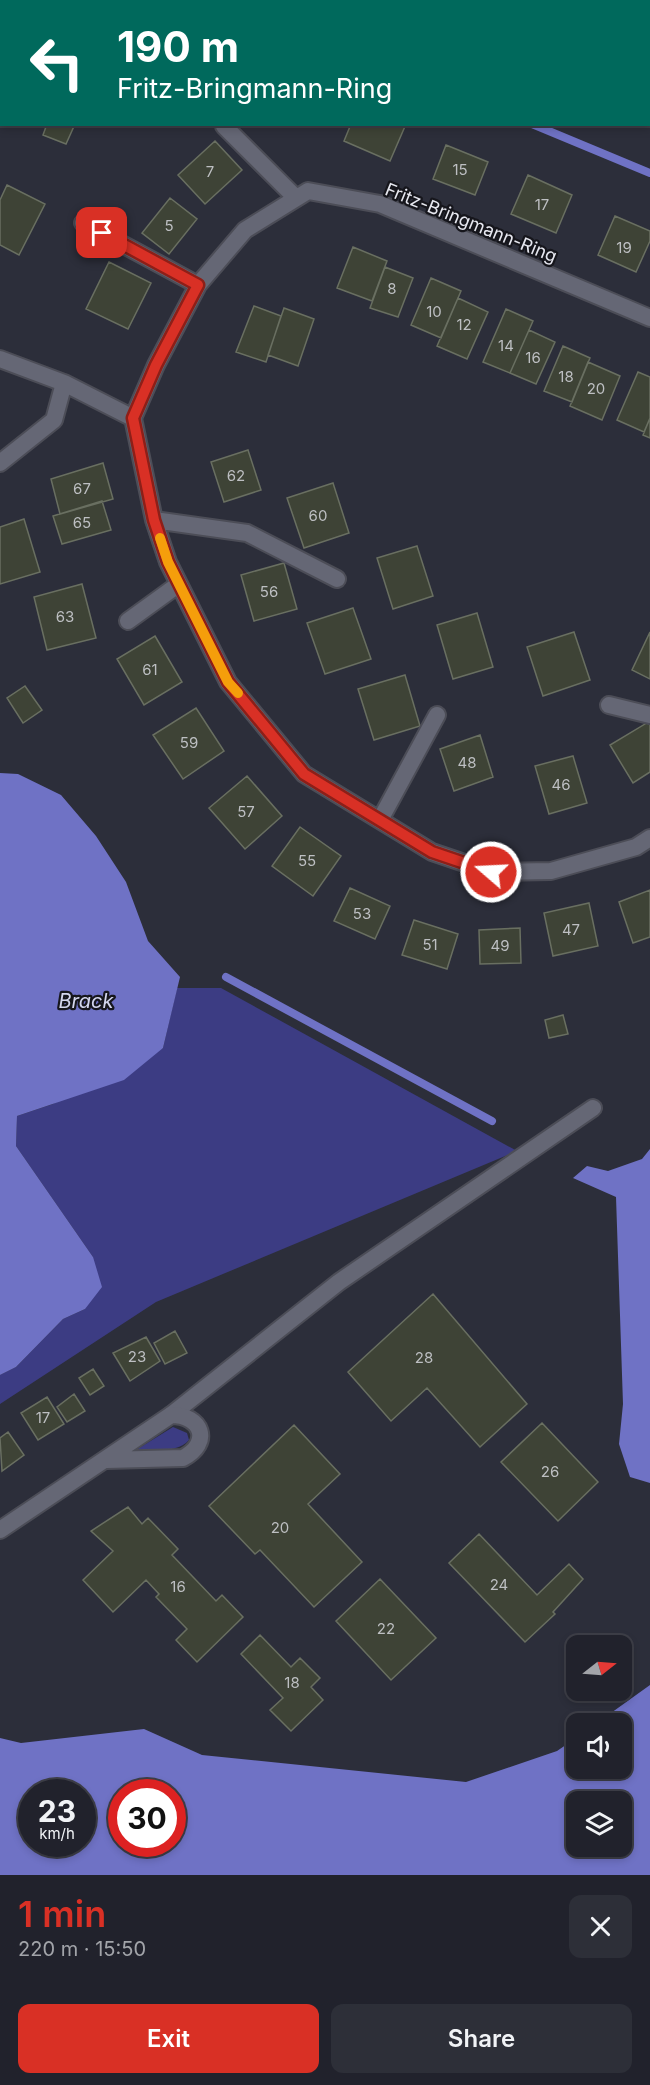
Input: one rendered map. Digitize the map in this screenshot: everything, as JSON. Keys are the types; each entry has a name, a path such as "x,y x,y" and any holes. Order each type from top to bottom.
{"street":[{"path":"224,126 296,198"},
{"name":"Fritz-Bringmann-Ring","path":"133,418 156,365 198,285 245,230 308,191 380,204 650,318"},
{"path":"83,223 198,285"},
{"path":"0,359 64,382 133,418 154,520 168,562 228,682 304,774 432,852 491,872 551,871 636,847 650,838"},
{"path":"0,463 54,420 64,382"},
{"path":"154,520 247,532 337,579"},
{"path":"128,621 179,584"},
{"path":"609,705 650,715"},
{"path":"380,820 437,715"},
{"path":"0,1530 171,1415 339,1282 593,1108"},
{"path":"106,1460 183,1458 193,1453 200,1443 199,1431 194,1422 183,1415 171,1415"}],"shaded area":[{"path":"177,988 221,988 517,1151 156,1302 0,1404 0,1375 16,1367 63,1319 85,1309 93,1257 16,1146 17,1116 53,1104 163,1048"},
{"path":"173,1427 187,1433 189,1440 171,1449 136,1450"}],"water":[{"name":"Brack","path":"0,773 18,774 61,795 96,836 126,882 148,941 180,977 163,1048 124,1080 17,1116 16,1146 93,1257 102,1287 85,1309 63,1319 16,1367 0,1375"},
{"path":"650,1149 650,1483 630,1477 619,1444 623,1404 616,1197 573,1178 587,1166 608,1171 642,1159"},
{"path":"650,1685 650,1875 0,1875 0,1738 21,1743 144,1729 202,1755 466,1782 557,1751 566,1745 566,1779 632,1779 632,1713 611,1713 628,1701 632,1701 632,1698"}],"building":[{"path":"46,126 74,126 66,144 43,135"},
{"path":"350,126 405,126 390,161 344,141"},
{"path":"215,141 242,170 205,204 178,175"},
{"path":"446,145 488,162 475,195 433,179"},
{"path":"528,175 572,195 556,233 511,214"},
{"path":"7,185 45,204 19,255 0,245 0,200"},
{"path":"170,198 197,219 169,254 142,233"},
{"path":"615,216 650,231 650,241 636,272 598,255"},
{"path":"353,247 387,261 372,301 337,288"},
{"path":"109,262 151,283 128,329 86,309"},
{"path":"385,267 413,278 398,317 370,308"},
{"path":"431,278 461,291 441,338 411,325"},
{"path":"458,298 488,312 467,359 437,346"},
{"path":"254,306 281,316 266,362 236,352"},
{"path":"284,308 314,319 298,366 268,355"},
{"path":"506,309 533,321 510,373 483,362"},
{"path":"529,330 555,342 536,384 510,373"},
{"path":"563,346 590,358 572,402 544,391"},
{"path":"588,362 620,376 602,420 570,406"},
{"path":"638,372 650,377 650,418 644,432 617,420"},
{"path":"650,418 650,438 643,435"},
{"path":"248,450 261,490 224,502 211,462"},
{"path":"103,463 113,499 60,514 51,479"},
{"path":"333,483 349,533 304,548 287,498"},
{"path":"102,501 111,530 62,544 53,516"},
{"path":"24,519 40,572 0,584 0,527"},
{"path":"417,546 433,596 393,609 377,558"},
{"path":"284,563 297,609 254,621 241,575"},
{"path":"82,584 96,638 47,650 34,597"},
{"path":"353,608 371,659 325,674 307,623"},
{"path":"477,613 493,667 453,679 437,625"},
{"path":"574,632 590,680 543,696 527,647"},
{"path":"650,632 650,679 632,670"},
{"path":"155,636 182,682 144,705 117,659"},
{"path":"405,675 420,726 374,740 358,689"},
{"path":"25,686 42,710 23,723 7,698"},
{"path":"196,708 224,751 183,779 153,735"},
{"path":"650,721 650,772 633,783 610,745"},
{"path":"480,735 493,777 454,791 440,749"},
{"path":"573,756 587,803 549,814 535,766"},
{"path":"247,776 282,816 245,849 209,808"},
{"path":"300,827 341,856 313,896 272,866"},
{"path":"350,888 390,906 375,939 334,921"},
{"path":"650,890 650,937 633,943 619,902"},
{"path":"589,903 598,946 553,956 544,913"},
{"path":"414,920 458,934 447,969 402,955"},
{"path":"520,928 521,963 480,964 479,930"},
{"path":"563,1015 568,1034 549,1038 545,1020"},
{"path":"433,1294 527,1404 480,1447 427,1388 391,1421 348,1372"},
{"path":"175,1331 187,1353 165,1364 154,1343"},
{"path":"146,1337 160,1361 130,1381 113,1353"},
{"path":"93,1369 104,1386 90,1395 79,1378"},
{"path":"74,1394 85,1411 67,1422 57,1407"},
{"path":"47,1397 64,1424 38,1440 21,1413"},
{"path":"542,1423 598,1482 558,1521 501,1462"},
{"path":"294,1425 340,1474 308,1504 362,1562 314,1607 260,1550 255,1554 209,1506"},
{"path":"8,1432 24,1455 2,1471 0,1438"},
{"path":"128,1507 142,1524 148,1518 178,1549 172,1555 216,1601 222,1595 243,1617 197,1662 176,1640 187,1629 156,1597 159,1594 146,1580 113,1612 83,1580 113,1551 91,1531"},
{"path":"479,1534 537,1595 569,1564 583,1579 553,1612 555,1614 525,1642 449,1563"},
{"path":"380,1579 436,1638 391,1680 336,1621"},
{"path":"260,1635 291,1667 300,1658 320,1678 311,1687 323,1700 291,1731 270,1710 283,1698 241,1654"}],"waterway":[{"path":"537,126 650,173"},
{"path":"226,977 492,1121"}],"slow traffic":[{"path":"160,538 173,573 228,682 238,693"}],"route":[{"path":"102,233 198,285 156,365 133,418 154,520 168,562 228,682 304,774 432,852 491,872"}]}
